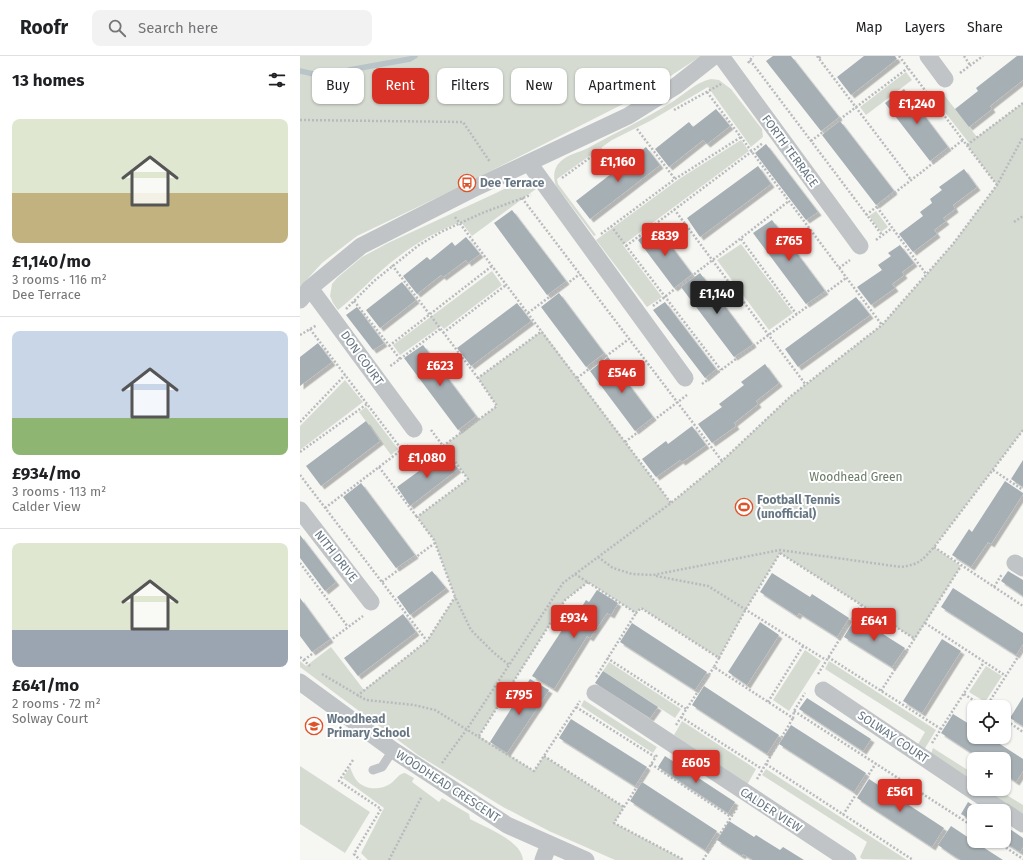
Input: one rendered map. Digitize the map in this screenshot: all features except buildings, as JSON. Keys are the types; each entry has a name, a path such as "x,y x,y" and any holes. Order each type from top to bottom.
{"street":[{"path":"305,294 361,246 628,116 676,86 714,56"},
{"name":"FORTH TERRACE","path":"721,56 860,246"},
{"path":"928,56 945,79"},
{"path":"529,163 641,316 690,387"},
{"name":"DON COURT","path":"305,294 332,318 418,434"},
{"name":"NITH DRIVE","path":"300,510 374,605"},
{"name":"WOODHEAD CRESCENT","path":"300,682 393,750 507,825 586,860"},
{"name":"SOLWAY COURT","path":"816,685 994,804"},
{"name":"CALDER VIEW","path":"590,690 848,860"},
{"name":"SOLWAY COURT","path":"1011,816 1023,824"},
{"path":"543,860 550,844"}],"lane":[{"path":"373,770 382,766 393,750"}],"path":[{"path":"822,56 818,57 911,180"},
{"path":"899,56 997,185"},
{"path":"964,56 970,65"},
{"path":"750,60 882,236"},
{"path":"810,141 908,68"},
{"path":"707,92 882,325"},
{"path":"967,145 1023,103"},
{"path":"628,116 675,179"},
{"path":"300,120 463,122 500,177"},
{"path":"626,246 776,132"},
{"path":"588,243 675,179 741,137"},
{"path":"442,763 467,729 563,583 671,503 722,461 791,396 882,325 953,244 997,185 1023,137"},
{"path":"866,215 963,140"},
{"path":"332,318 346,309 374,280 419,245 441,232 482,213 535,194 547,187"},
{"path":"522,198 722,461"},
{"path":"641,316 789,201"},
{"path":"445,204 671,503"},
{"path":"876,207 926,274"},
{"path":"674,209 806,385"},
{"path":"1014,222 1023,216"},
{"path":"611,226 721,370"},
{"path":"741,238 797,315"},
{"path":"392,265 478,378 497,406 443,446"},
{"path":"389,346 492,266"},
{"path":"528,313 580,274"},
{"path":"625,442 678,402 690,387 721,370 846,278"},
{"path":"443,332 506,285"},
{"path":"354,301 400,359"},
{"path":"310,329 402,450"},
{"path":"386,370 440,329"},
{"path":"478,378 542,331"},
{"path":"577,378 629,339"},
{"path":"300,422 345,375"},
{"path":"300,452 367,404"},
{"path":"325,508 402,450 418,434 430,429 468,479 417,517"},
{"path":"654,575 737,558 780,552 901,567 914,565 925,558 934,547 1023,430"},
{"path":"379,467 435,543 455,597 470,630 509,665"},
{"path":"992,470 1023,490"},
{"path":"300,474 427,641"},
{"path":"382,582 435,543"},
{"path":"934,547 1023,606"},
{"path":"780,552 915,639"},
{"path":"684,860 614,823 650,764 714,667 780,552"},
{"path":"598,557 613,568 632,574 654,575 708,586 826,660"},
{"path":"300,564 348,627"},
{"path":"881,691 961,566"},
{"path":"575,574 636,613"},
{"path":"479,736 565,600 588,582"},
{"path":"304,660 348,627 374,605 391,595"},
{"path":"358,696 427,641 455,597"},
{"path":"703,860 748,794 793,718 794,711 816,685 826,660 861,605"},
{"path":"319,673 366,700 414,705 435,710 534,771 576,707 590,690 607,658 636,613 641,608 719,658"},
{"path":"925,623 1006,676"},
{"path":"768,702 803,646"},
{"path":"990,700 1023,649"},
{"path":"300,657 313,669"},
{"path":"828,657 941,729"},
{"path":"607,658 686,709"},
{"path":"923,757 984,662"},
{"path":"714,667 793,718"},
{"path":"964,694 974,700"},
{"path":"576,707 655,757"},
{"path":"794,711 967,822"},
{"path":"681,717 762,769"},
{"path":"1011,724 1023,732"},
{"path":"544,756 624,807"},
{"path":"353,760 339,781 381,809 354,854 360,860"},
{"path":"843,815 876,763"},
{"path":"650,764 731,817"},
{"path":"766,764 913,860"},
{"path":"389,860 422,796"},
{"path":"1007,848 1023,858"}],"green space":[{"path":"300,56 701,56 670,76 670,68 575,68 575,104 623,104 447,193 357,236 322,263 300,287"},
{"path":"906,72 912,80 866,115 860,107"},
{"path":"711,79 719,80 731,89 762,129 763,137 751,147 708,87 650,121 612,140 557,179 558,184 596,235 594,236 556,186 554,173 558,164 567,157 588,148 649,116 670,104 694,86"},
{"name":"Woodhead Green","path":"941,91 977,137 1023,103 1023,430 934,547 961,566 915,639 780,553 746,609 719,658 641,608 636,613 588,582 565,600 479,736 534,771 544,756 624,807 614,823 684,860 615,860 549,831 503,807 418,755 300,667 300,661 306,666 331,647 364,690 427,641 455,597 434,540 417,517 468,479 443,446 497,406 478,378 542,331 671,503 722,461 791,396 882,325 953,244 997,185 967,145 969,143 933,97"},
{"path":"741,140 749,151 623,245 662,297 647,307 596,240 679,179"},
{"path":"529,183 536,189 472,236 461,222 441,230 414,245 397,257 338,310 333,303 330,296 332,284 362,257 388,243 510,186"},
{"path":"876,211 888,227 881,232 869,216"},
{"path":"741,244 793,313 769,330 717,260"},
{"path":"492,271 502,285 444,329 441,326 400,355 393,345"},
{"path":"345,380 363,402 300,450 300,426"},
{"path":"366,407 398,449 391,455 359,412"},
{"path":"805,650 821,661 789,711 773,700"},
{"path":"829,661 936,730 924,750 917,746 925,732 825,669"},
{"path":"609,662 681,709 675,718 603,671"},
{"path":"986,666 1002,676 986,700 982,700 969,692"},
{"path":"584,700 657,747 653,753 581,706"},
{"path":"682,721 756,769 747,785 674,735"},
{"path":"933,748 967,770 967,777 931,754"},
{"path":"300,766 370,812 345,853 300,824"},
{"path":"350,767 358,782 369,788 386,786 405,773 414,778 412,782 439,802 442,798 469,814 470,819 502,835 516,847 521,853 523,860 368,860 361,853 384,808 343,778"},
{"path":"766,769 907,860 862,859 860,857 867,842 762,775"},
{"path":"994,796 1008,796 1023,805 1023,815 1011,807 1011,804 1006,804"}],"waterway":[{"path":"300,71 327,77 349,70 410,59 415,56"}],"place":[{"name":"Dee Terrace","path":"467,183"},
{"name":"Football Tennis (unofficial)","path":"744,507"},
{"name":"Woodhead Primary School","path":"314,726"}]}
